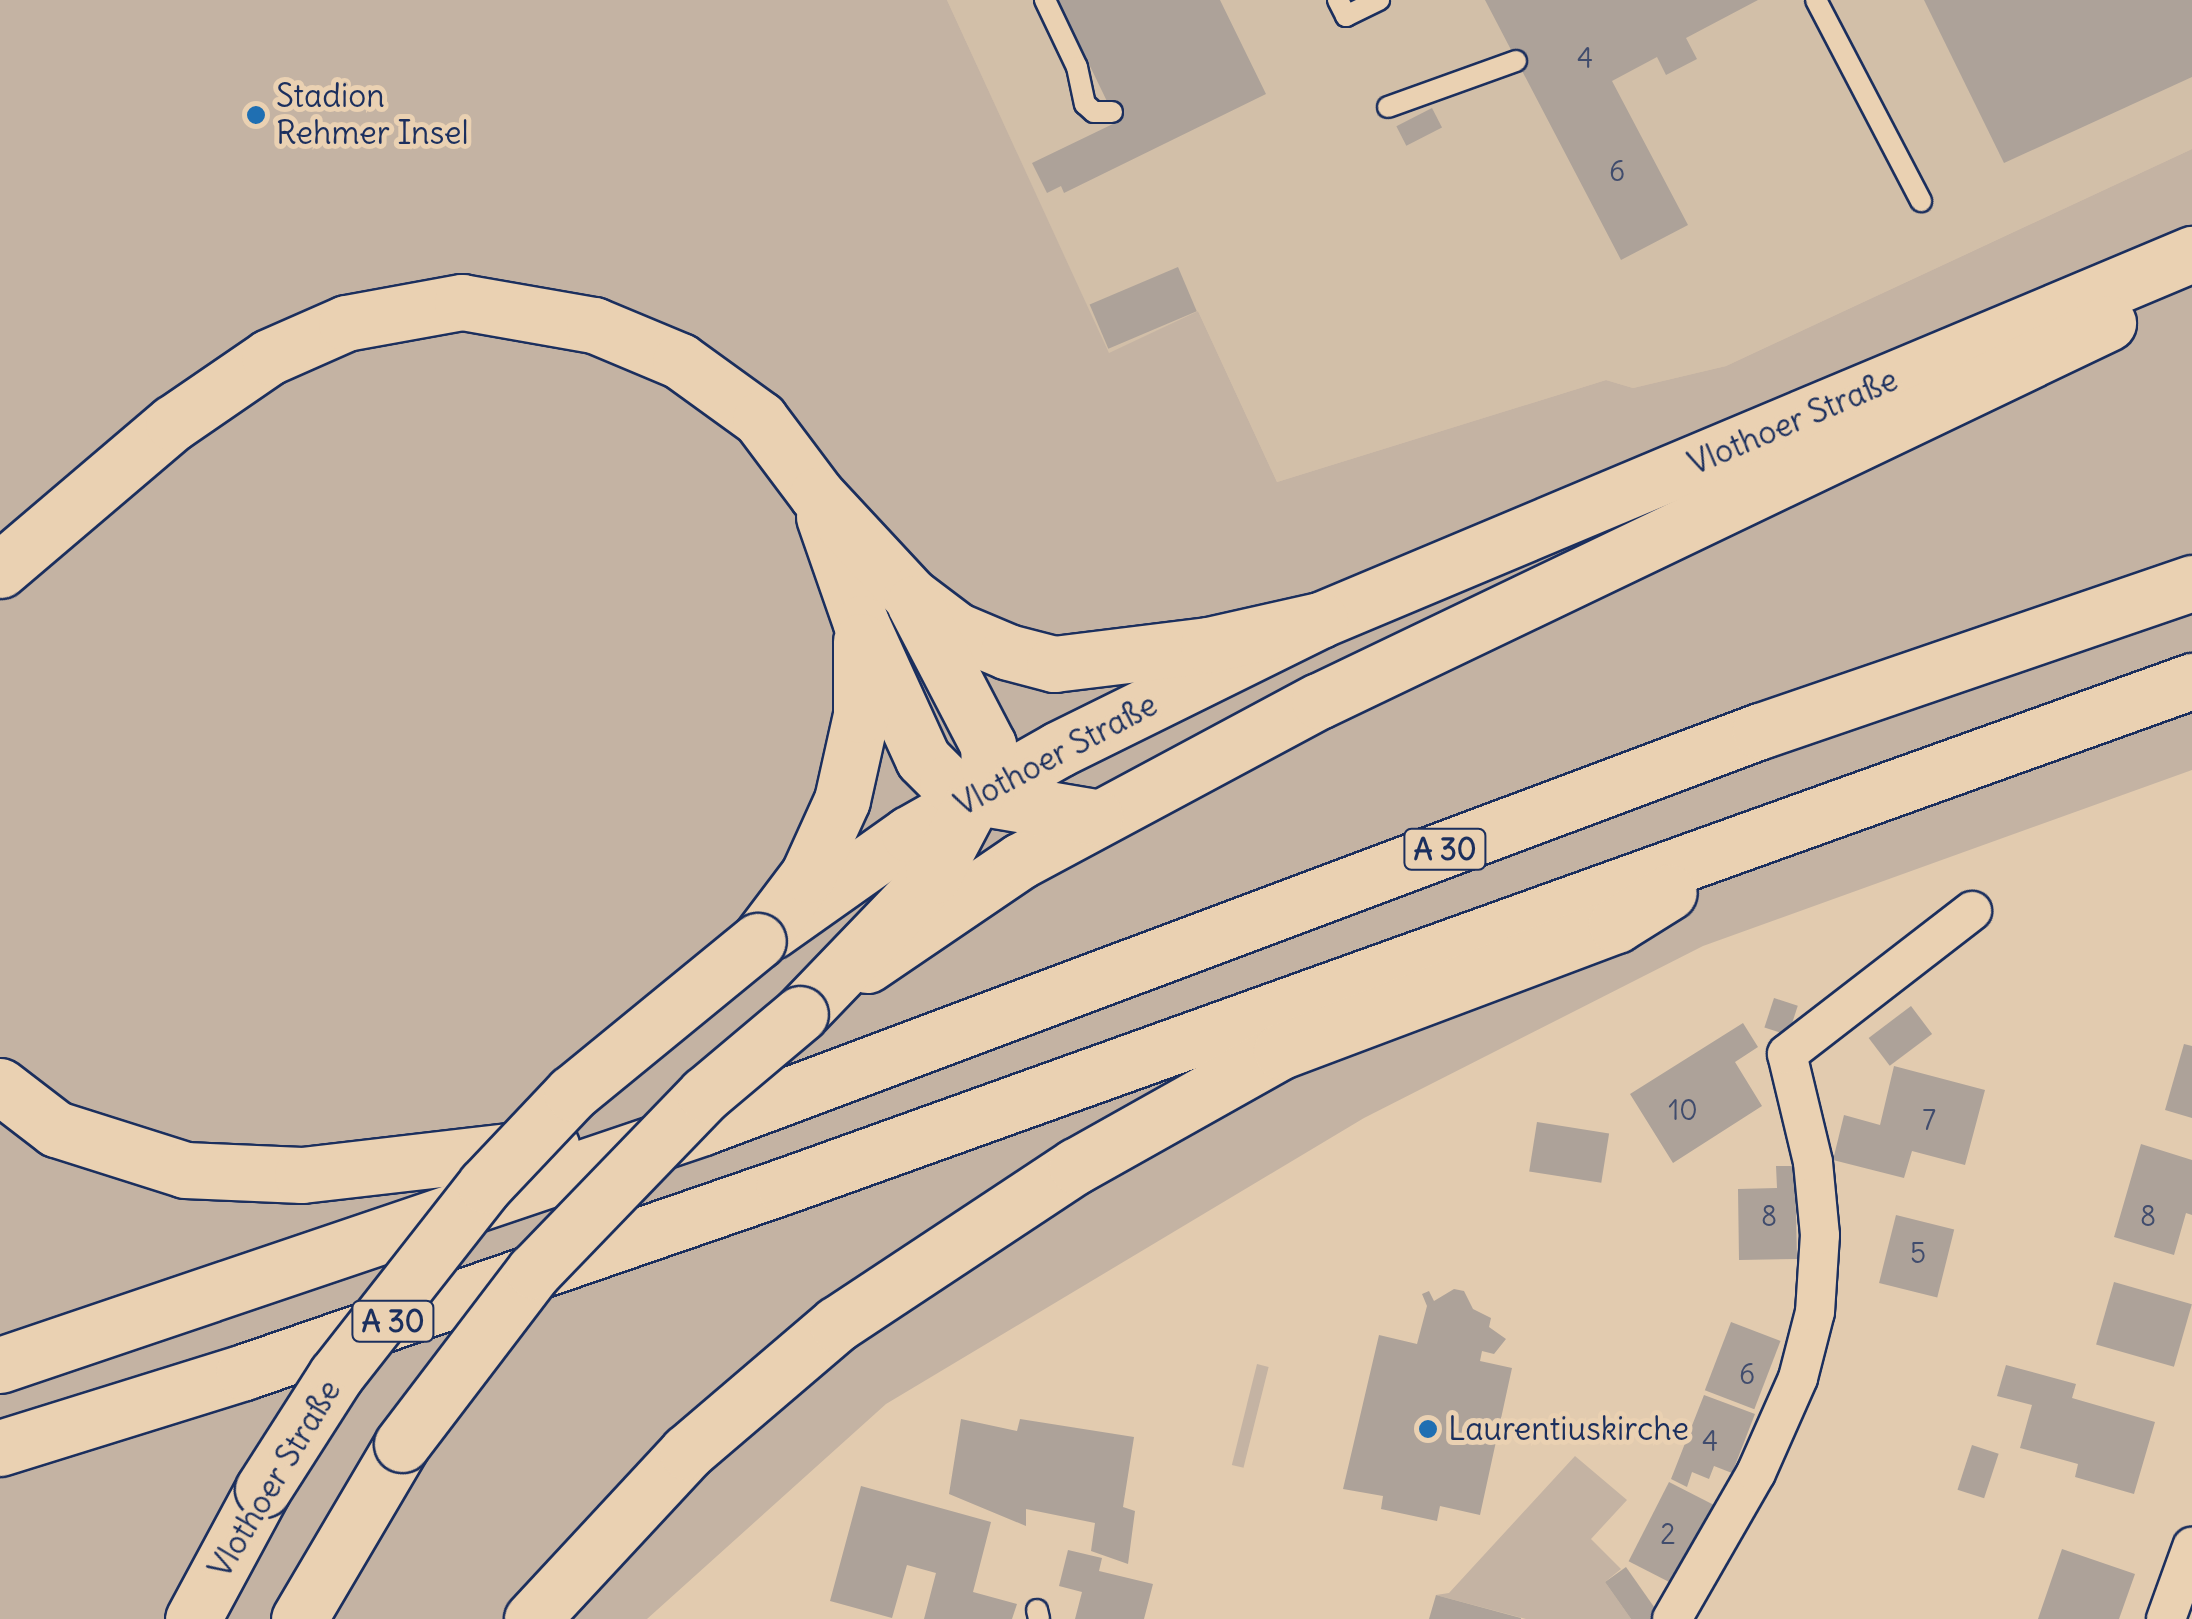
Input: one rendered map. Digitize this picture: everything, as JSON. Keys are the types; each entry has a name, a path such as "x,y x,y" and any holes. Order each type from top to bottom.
{"main road":[{"name":"Vlothoer Straße","path":"193,1619 263,1489 336,1375 485,1185 572,1093 758,941 909,834 1059,749 1320,620 2192,254"},
{"name":"Vlothoer Straße","path":"298,1619 402,1444 534,1271 705,1094 800,1014 955,901 1095,818 1319,701 2076,342 2192,270"},
{"path":"0,570 173,424 269,357 346,324 462,302 594,325 680,361 760,419 817,495 911,596 956,630 1054,664 1208,645 1320,620"},
{"path":"817,495 862,623 923,759 947,782 977,797 1095,818"},
{"name":"A 30","path":"0,1366 704,1128 1760,731 2192,584"},
{"path":"800,1014 933,876 988,770 988,745 911,596"},
{"path":"758,941 808,875 842,800 861,715 862,623"},
{"name":"A 30","path":"0,1448 244,1372 784,1186 1769,829 2192,681"},
{"path":"532,1619 687,1452 837,1324 1076,1166 1281,1052 1616,925 1769,829"},
{"path":"0,1086 56,1129 185,1170 302,1176 704,1128"}],"street":[{"path":"1672,1619 1756,1473 1798,1378 1815,1312 1820,1235 1813,1162 1787,1054 1972,911"},
{"path":"2166,1619 2192,1547"}],"lane":[{"path":"1044,0 1077,67 1086,104 1094,112 1112,112"},
{"path":"1338,0 1346,16 1378,0"},
{"path":"1816,0 1921,201"},
{"path":"1388,108 1516,61"}],"shaded area":[{"path":"0,0 947,0 1109,353 1198,311 1277,482 1606,380 1633,388 1726,366 2192,149 2192,770 1703,946 1364,1118 886,1404 647,1619 0,1619"},
{"path":"947,0 2192,0 2192,149 1726,366 1633,388 1606,380 1277,482 1198,311 1109,354"},
{"path":"1257,1364 1269,1367 1243,1468 1232,1465"},
{"path":"1575,1456 1627,1500 1591,1539 1621,1569 1605,1582 1631,1619 1526,1619 1436,1595 1449,1593"}],"building":[{"path":"1058,0 1220,0 1266,94 1064,193 1061,186 1047,193 1032,163 1117,122"},
{"path":"1485,0 1758,0 1686,38 1697,59 1666,75 1657,57 1612,81 1688,225 1621,260"},
{"path":"1924,0 2192,0 2192,77 2004,163"},
{"path":"1432,108 1442,128 1406,146 1396,126"},
{"path":"1178,267 1197,311 1108,349 1090,305"},
{"path":"1774,998 1798,1006 1788,1035 1764,1027"},
{"path":"1911,1006 1932,1034 1890,1066 1869,1038"},
{"path":"1743,1023 1758,1047 1735,1062 1762,1106 1673,1163 1630,1094"},
{"path":"2184,1044 2192,1046 2192,1118 2165,1110"},
{"path":"1894,1066 1985,1090 1965,1165 1912,1151 1904,1178 1833,1160 1844,1115 1880,1125"},
{"path":"1537,1122 1609,1133 1601,1183 1529,1171"},
{"path":"2141,1144 2192,1160 2192,1215 2186,1213 2174,1255 2114,1237"},
{"path":"1776,1166 1795,1166 1797,1259 1739,1260 1738,1189 1777,1188"},
{"path":"1896,1215 1954,1230 1937,1297 1879,1283"},
{"path":"2114,1282 2192,1304 2174,1367 2096,1344"},
{"name":"Laurentiuskirche","path":"1454,1289 1464,1291 1473,1309 1491,1318 1489,1327 1506,1339 1494,1354 1482,1351 1480,1361 1512,1368 1480,1515 1440,1506 1437,1521 1381,1509 1383,1496 1343,1489 1379,1335 1417,1344 1427,1306 1422,1294 1429,1291 1434,1301"},
{"path":"1731,1322 1780,1341 1754,1409 1705,1390"},
{"path":"2006,1365 2076,1384 2072,1398 2155,1422 2134,1494 2075,1477 2078,1464 2020,1448 2032,1405 1997,1396"},
{"path":"1704,1395 1755,1414 1732,1473 1714,1466 1709,1479 1692,1472 1687,1487 1671,1479"},
{"path":"961,1419 1017,1431 1020,1419 1134,1437 1123,1507 1135,1511 1128,1564 1091,1551 1095,1523 1026,1509 1026,1526 949,1494"},
{"path":"1972,1445 1999,1454 1984,1498 1957,1490"},
{"path":"1669,1482 1714,1505 1674,1584 1629,1561"},
{"path":"861,1486 991,1522 973,1592 1017,1604 1012,1619 924,1619 936,1573 907,1565 892,1618 830,1601"},
{"path":"2062,1549 2135,1574 2119,1619 2038,1619"},
{"path":"1068,1550 1102,1558 1099,1571 1153,1584 1144,1619 1075,1619 1082,1592 1059,1586"},
{"path":"1626,1567 1659,1614 1651,1619 1631,1619 1605,1582"},
{"path":"1436,1595 1521,1618 1521,1619 1429,1619"}],"place":[{"name":"Stadion Rehmer Insel","path":"256,115"},
{"name":"Laurentiuskirche","path":"1428,1429"}]}
